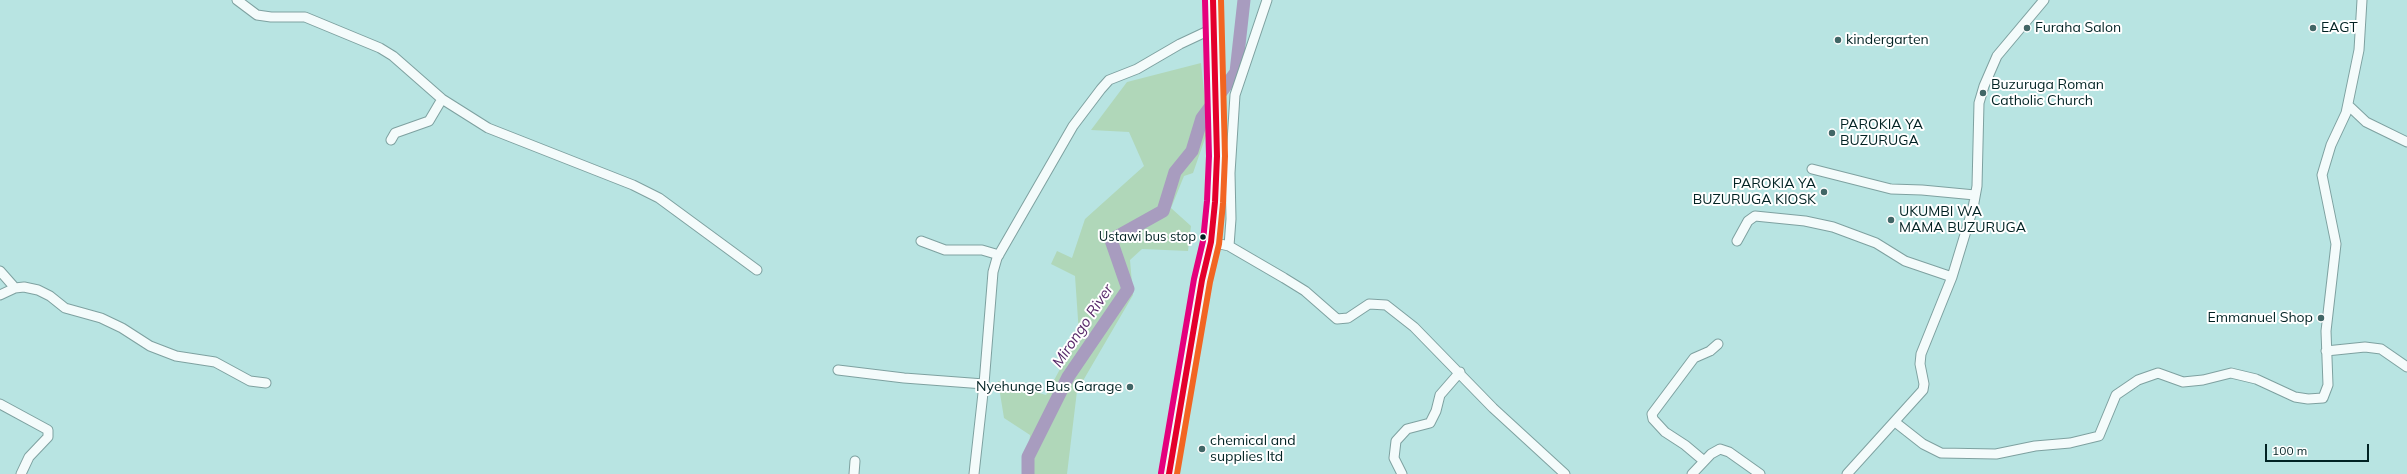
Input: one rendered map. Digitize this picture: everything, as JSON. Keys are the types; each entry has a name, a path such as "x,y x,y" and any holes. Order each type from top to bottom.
{"highway":[{"path":"1169,474 1202,280 1211,242 1215,202 1216,116 1212,29 1213,0"}],"street":[{"path":"237,0 257,15 270,17 305,17 380,48 393,56 442,99 488,128 596,173 633,185 659,198 757,270"},
{"path":"1229,246 1231,219 1230,174 1235,95 1267,0"},
{"path":"1847,474 1923,390 1924,384 1920,364 1921,354 1952,277 1975,195 1979,103 1987,75 1996,56 2044,0"},
{"path":"1894,422 1924,444 1941,453 1996,454 2035,446 2070,443 2099,436 2116,395 2138,380 2158,373 2183,382 2203,380 2231,373 2256,379 2295,397 2320,399 2325,395 2328,385 2326,351 2329,296 2336,244 2322,175 2331,146 2343,121 2348,105 2359,50 2362,0"},
{"path":"974,474 984,384 993,272 999,254 1073,126 1109,80 1137,69 1180,44 1212,29"},
{"path":"391,140 395,133 429,120 440,106 442,99"},
{"path":"2348,105 2366,122 2407,142"},
{"path":"1812,169 1891,189 1922,190 1975,195"},
{"path":"1738,241 1748,220 1755,216 1805,220 1833,227 1876,243 1906,260 1952,277"},
{"path":"921,241 946,250 982,250 999,254"},
{"path":"1211,242 1229,246 1305,292 1337,318 1348,318 1370,304 1386,305 1414,327 1460,372 1508,423 1565,474"},
{"path":"0,271 15,288"},
{"path":"0,295 15,288 24,287 38,290 50,296 65,308 102,318 122,328 150,346 176,356 215,362 250,381 266,383"},
{"path":"1704,461 1685,445 1665,432 1653,420 1652,414 1694,358 1710,351 1718,344"},
{"path":"2326,351 2365,347 2381,349 2407,367"},
{"path":"838,370 904,378 984,384"},
{"path":"1402,474 1394,458 1396,441 1407,429 1430,423 1436,411 1440,395 1460,372"},
{"path":"0,404 48,430 48,436 29,457 21,474"},
{"path":"1692,474 1715,451 1725,450 1760,474"},
{"path":"854,474 855,461"}],"green space":[{"path":"1201,63 1208,130 1193,173 1184,176 1171,208 1191,226 1188,251 1142,249 1130,260 1133,295 1077,391 1067,474 1027,474 1030,435 1004,418 998,381 1046,395 1079,334 1075,276 1051,264 1057,251 1072,258 1085,219 1144,166 1129,132 1091,130 1127,82"}],"waterway":[{"name":"Mirongo River","path":"1028,474 1028,457 1068,377 1128,289 1111,240 1163,211 1175,172 1192,151 1202,118 1236,72 1244,0"}],"transit line":[{"path":"1161,473 1194,279 1203,241 1207,201 1209,156 1205,0"},
{"path":"1169,474 1202,280 1211,242 1215,202 1217,156 1213,0"},
{"path":"1177,474 1210,282 1219,244 1223,203 1225,156 1221,0"}],"place":[{"name":"Furaha Salon","path":"2027,28"},
{"name":"EAGT","path":"2313,28"},
{"name":"kindergarten","path":"1838,40"},
{"name":"Buzuruga Roman Catholic Church","path":"1983,93"},
{"name":"PAROKIA YA BUZURUGA","path":"1832,133"},
{"name":"PAROKIA YA BUZURUGA KIOSK","path":"1824,192"},
{"name":"UKUMBI WA MAMA BUZURUGA","path":"1891,220"},
{"name":"Ustawi bus stop","path":"1203,237"},
{"name":"Emmanuel Shop","path":"2321,318"},
{"name":"Nyehunge Bus Garage","path":"1130,387"},
{"name":"chemical and supplies ltd","path":"1202,449"}]}
